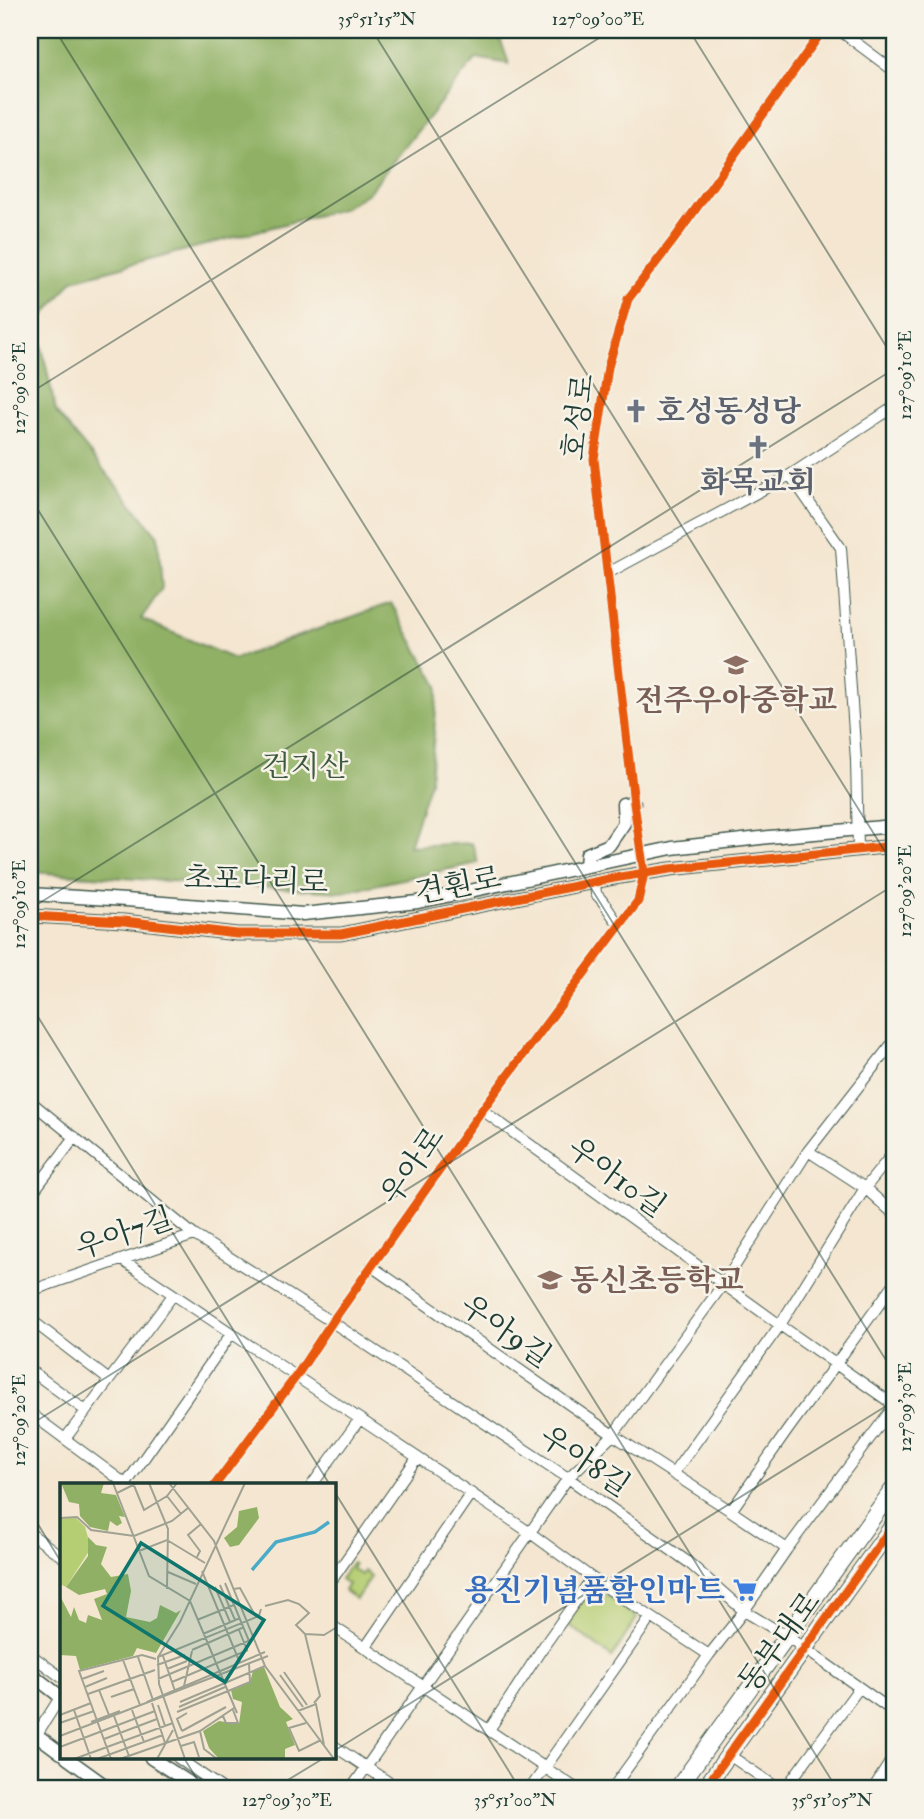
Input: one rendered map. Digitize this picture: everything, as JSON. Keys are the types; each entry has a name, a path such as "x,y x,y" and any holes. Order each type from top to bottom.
{"main road":[{"name":"동부대로","path":"677,1789 894,1488"},
{"name":"동부대로","path":"704,1789 894,1524"}],"street":[{"name":"호성로","path":"644,873 594,459 608,368 628,299 675,238 823,30"},
{"path":"839,30 894,71"},
{"path":"608,573 790,475 894,407"},
{"path":"790,475 841,548 856,760 858,848"},
{"path":"586,865 587,854 609,845 624,823 623,804 634,803"},
{"name":"초포다리로","path":"30,894 303,914 418,902 673,848 894,826"},
{"name":"견훤로","path":"30,916 124,921 237,934 341,934 644,873 894,846"},
{"name":"우아로","path":"217,1483 297,1376 482,1110 638,901 644,873"},
{"path":"595,882 596,894 606,903 610,915 620,925"},
{"path":"351,1789 568,1478 613,1435 724,1283 808,1151 894,1041"},
{"name":"우아7길","path":"30,1101 194,1235 332,1322"},
{"name":"우아10길","path":"482,1110 894,1405 612,1789"},
{"path":"30,1196 75,1137"},
{"path":"808,1151 865,1188 894,1214"},
{"path":"673,1474 780,1325 865,1188 894,1152"},
{"name":"우아7길","path":"30,1291 194,1235"},
{"path":"122,1260 709,1655"},
{"name":"우아9길","path":"371,1266 613,1435 786,1549"},
{"path":"732,1511 894,1284"},
{"path":"65,1439 173,1295"},
{"path":"30,1319 109,1380"},
{"name":"우아8길","path":"332,1322 568,1478 688,1562 744,1611 788,1637 894,1712"},
{"path":"128,1483 231,1334"},
{"path":"30,1370 86,1411"},
{"path":"30,1413 124,1483"},
{"path":"313,1483 359,1420"},
{"path":"336,1574 417,1458"},
{"path":"365,1648 471,1493"},
{"path":"30,1533 60,1555"},
{"path":"489,1730 592,1578"},
{"path":"530,1789 651,1617"},
{"path":"336,1628 577,1789"},
{"path":"30,1654 60,1676"},
{"path":"30,1673 60,1695"},
{"path":"785,1789 859,1688"},
{"path":"60,1697 32,1737 60,1753"},
{"path":"336,1747 399,1789"},
{"path":"729,1755 779,1789"},
{"path":"873,1789 894,1756"},
{"path":"68,1759 110,1789"},
{"path":"152,1759 199,1789"},
{"path":"179,1759 223,1789"}],"green space":[{"name":"건지산","path":"30,30 497,30 509,64 476,58 368,193 341,209 73,280 37,324 56,412 158,536 162,588 141,619 234,659 391,603 438,686 430,781 409,846 472,843 478,863 342,892 30,872"},
{"path":"352,1563 352,1569 361,1575 364,1571 371,1577 356,1599 344,1591 348,1584 340,1579"},
{"path":"593,1585 637,1618 612,1657 566,1623"}],"cycle path":[{"path":"216,1483 297,1375 482,1110 638,901 644,873 594,459 608,367 628,299 675,238 823,30"},
{"path":"30,916 124,921 237,934 341,934 670,869 894,846"},
{"path":"704,1789 894,1524"}],"place":[{"name":"호성동성당","path":"636,411"},
{"name":"화목교회","path":"758,447"},
{"name":"전주우아중학교","path":"736,665"},
{"name":"동신초등학교","path":"550,1280"},
{"name":"용진기념품할인마트","path":"745,1590"}]}
